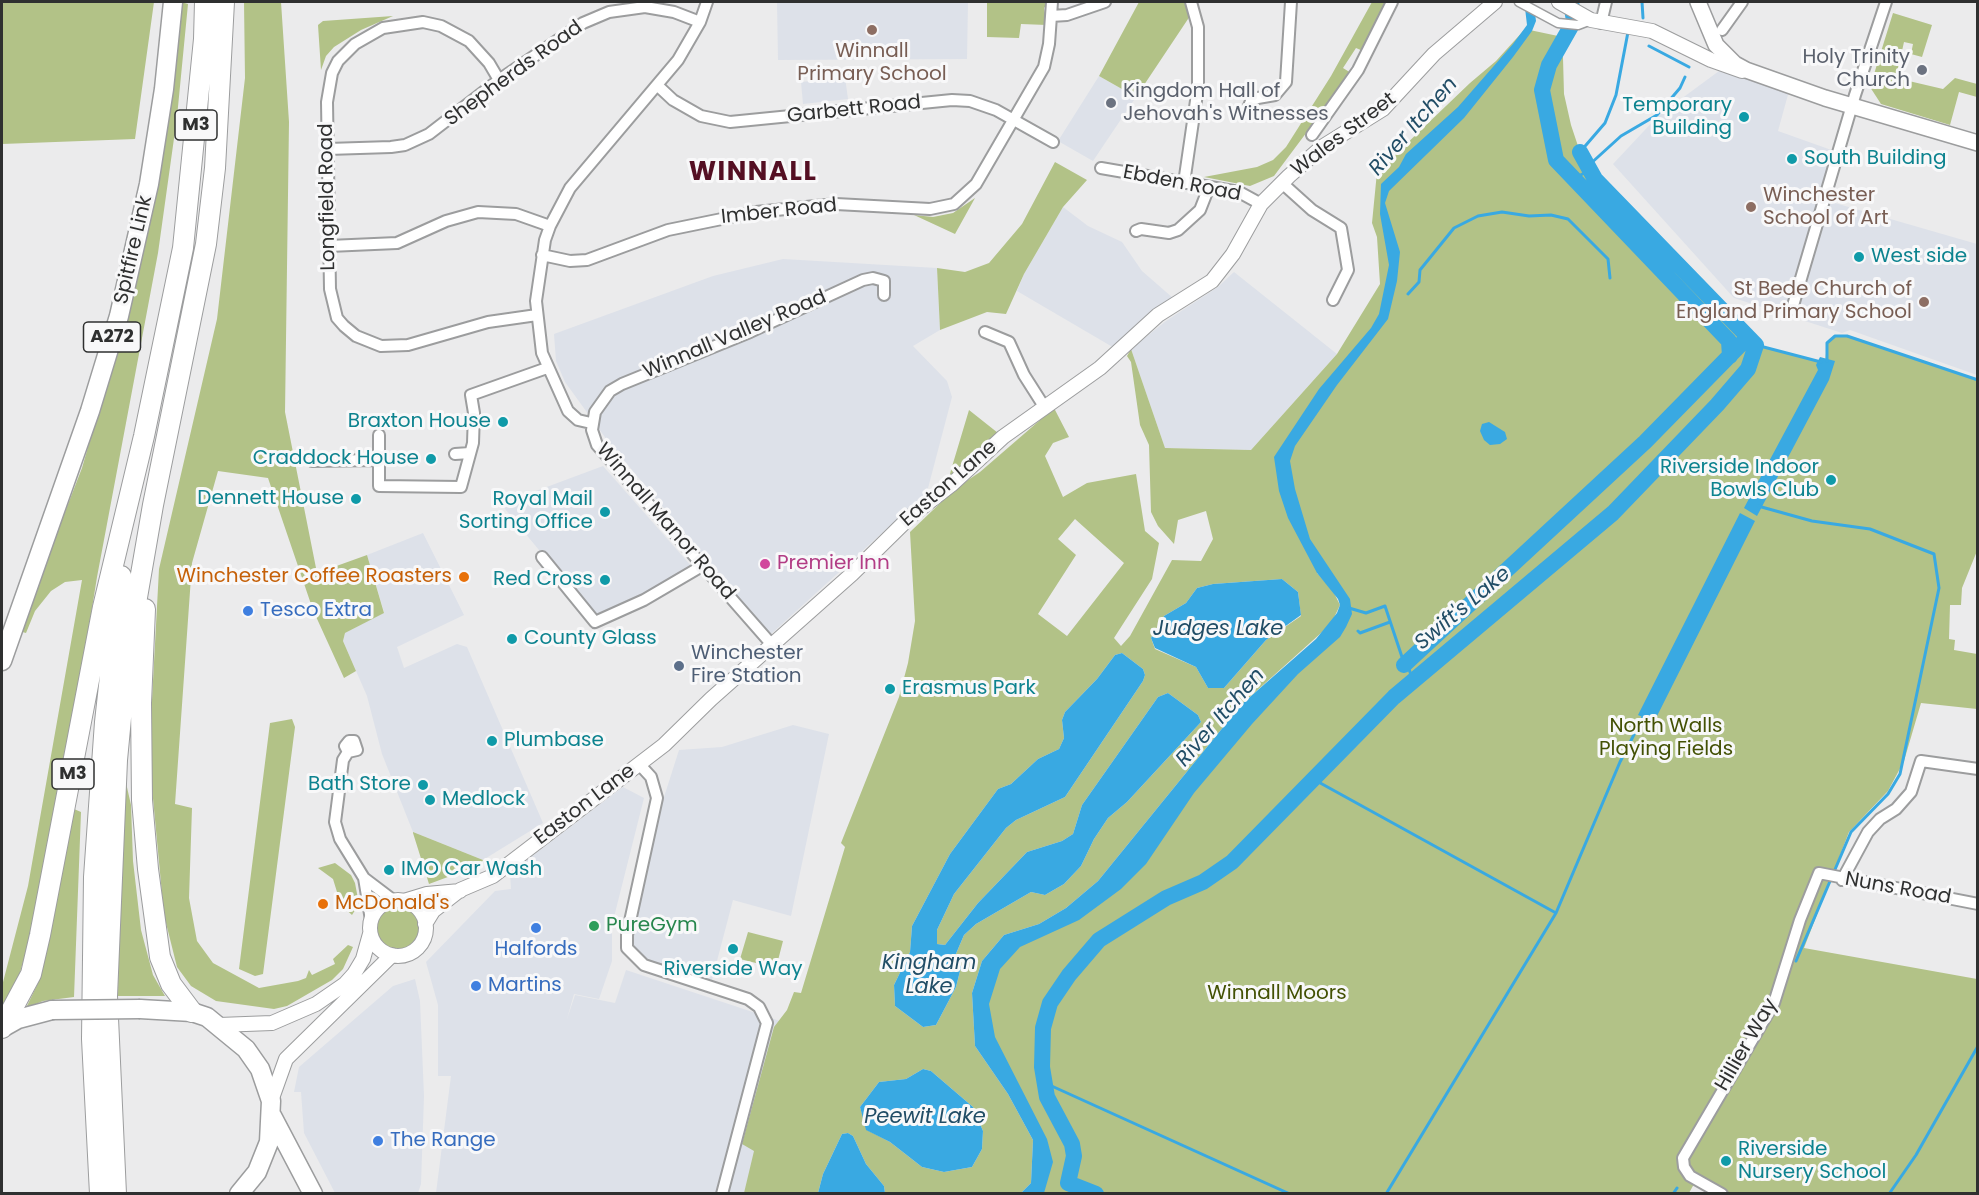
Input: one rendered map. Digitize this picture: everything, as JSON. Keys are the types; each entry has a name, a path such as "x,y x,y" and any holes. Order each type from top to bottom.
{"highway":[{"name":"Spitfire Link","path":"2,661 90,411 119,316 149,184 164,89 173,2"},
{"name":"M3","path":"2,1028 20,998 33,964 50,891 104,607 127,514 183,248 204,39 205,2"},
{"name":"M3","path":"116,1194 107,1032 111,838 127,655 153,505 206,244 215,168 224,2"},
{"name":"M3","path":"153,505 141,703 142,800 148,869 160,957 171,984 192,1012"},
{"name":"M3","path":"100,1194 92,1039 94,877 105,722 127,514"},
{"path":"2,1028 18,1019 52,1010 140,1009 192,1012 219,1025 246,1049 258,1066 272,1108 313,1194"},
{"path":"239,1194 262,1163 269,1142 272,1108"}],"main road":[{"path":"1698,2 1735,64 1750,72 1853,107 1977,143"}],"street":[{"name":"Winnall Manor Road","path":"707,2 700,22 678,60 570,188 550,226 542,255 536,291 537,315 540,344 547,368 568,411 578,420 591,423 597,445 772,646"},
{"name":"Imber Road","path":"542,255 570,261 587,260 668,230 756,212 836,204 913,209 948,207 962,200 976,184 1044,67 1048,55 1052,2"},
{"path":"1051,16 1067,15 1105,2"},
{"path":"1184,183 1198,87 1198,27 1191,2"},
{"path":"1246,113 1252,99 1275,95 1283,88 1288,66 1291,2"},
{"path":"1312,135 1358,70 1392,2"},
{"name":"Wales Street","path":"1165,310 1193,294 1220,273 1261,204 1282,183 1322,147 1383,109 1434,54 1495,2"},
{"path":"1519,2 1558,23 1587,20 1652,31 1682,47 1738,70 1750,72"},
{"path":"1559,2 1587,20"},
{"path":"1587,20 1606,2"},
{"path":"1682,47 1700,49 1717,34 1742,2"},
{"path":"1792,309 1886,2"},
{"name":"Shepherds Road","path":"328,149 391,147 417,140 449,120 499,80 584,23 609,12 632,8 657,9 700,22"},
{"name":"Longfield Road","path":"499,80 480,52 457,32 423,22 383,28 355,44 338,61 332,73 327,102 330,289 337,318 350,331 369,342 393,347 408,345 459,329 537,315"},
{"name":"Garbett Road","path":"657,85 674,100 701,116 722,122 952,100 984,104 1053,142"},
{"name":"Ebden Road","path":"1101,168 1247,195 1261,204"},
{"path":"1282,183 1317,214 1341,228 1348,270 1333,300"},
{"path":"1136,231 1141,229 1169,233 1178,230 1200,210 1209,187"},
{"path":"329,246 397,243 446,221 478,212 516,214 550,226"},
{"name":"Winnall Valley Road","path":"591,423 597,407 610,391 657,368 711,349 863,280 873,278 884,281 884,295"},
{"name":"Easton Lane","path":"425,924 433,911 460,891 493,876 640,765 911,516 957,479 1003,437 1100,368 1142,328 1165,310"},
{"path":"985,333 1012,339 1024,375 1045,408"},
{"path":"379,435 379,486 461,487 475,426 471,396 547,368"},
{"path":"455,454 470,453"},
{"path":"312,461 378,460"},
{"path":"542,558 595,622 644,600 702,566"},
{"path":"348,752 343,760 335,822 340,839 364,878 370,927 378,948 392,955 403,955 420,945 424,937 425,924 418,909 399,901 364,878"},
{"path":"1839,879 1868,832 1880,819 1896,809 1911,792 1921,761 1977,769"},
{"path":"640,765 651,777 657,798 627,935 627,948 644,965 748,999 759,1007 767,1023 722,1194"},
{"name":"Nuns Road","path":"1819,873 1839,879 1977,904"},
{"name":"Hillier Way","path":"1722,1194 1690,1176 1684,1167 1683,1158 1774,1003 1800,920 1819,873"},
{"name":"Easton Lane","path":"399,901 427,894 460,891"},
{"path":"219,1025 272,1023 316,1004 345,984 354,974 363,959 370,927 377,909 399,901"},
{"path":"272,1108 286,1059 392,955"}],"shaded area":[{"name":"Winnall Primary School","path":"777,2 968,2 967,59 778,60"},
{"name":"Winchester School of Art","path":"1719,71 1789,91 1778,131 1837,152 1821,199 1977,244 1977,375 1850,330 1842,333 1734,298 1613,164 1658,116"},
{"path":"1099,76 1136,97 1093,161 1058,141"},
{"path":"845,77 848,99 803,104 801,82"},
{"path":"1063,207 1088,226 1122,242 1142,271 1173,298 1165,302 1116,349 1017,291 1024,274"},
{"path":"783,259 937,268 940,330 913,346 947,381 952,397 927,492 770,635 607,440 565,382 556,361 554,334 713,276"},
{"path":"1234,272 1337,354 1251,450 1165,448 1131,349 1166,321 1218,287"},
{"path":"603,466 693,568 595,618 501,504"},
{"path":"423,533 464,615 397,647 404,668 457,644 467,647 543,823 483,860 413,832 382,754 367,696 343,641 345,633 384,612 367,555"},
{"path":"793,725 829,734 791,916 733,900 712,980 643,958 635,950 631,936 658,816 679,750 722,747"},
{"path":"623,787 644,798 612,925 612,961 599,999 574,994 567,1019 575,995 615,1003 626,970 798,1027 747,1193 436,1193 451,1076 438,1076 438,1005 426,962 495,891 511,889 510,873"},
{"path":"415,979 420,1001 424,1096 421,1184 418,1193 335,1193 304,1133 301,1092 294,1092 299,1067 393,986"}],"green space":[{"path":"2,2 154,2 135,139 2,144"},
{"path":"181,2 188,4 177,117 158,253 97,577 82,671 30,937 14,994 2,1008 2,986 28,886 82,580 65,582 51,591 35,611 26,633 19,631 82,468 131,297 169,102"},
{"path":"244,2 281,2 289,122 285,412 317,573 367,555 384,613 345,633 343,641 356,671 344,678 313,610 268,478 218,471 192,563 175,804 192,808 189,898 197,941 213,963 259,988 306,978 309,970 312,975 335,964 333,959 348,945 353,947 343,969 332,980 287,1006 274,1009 216,1001 191,986 177,967 164,915 149,756 159,569 217,319 245,78"},
{"path":"987,2 1049,2 1044,8 1047,25 1021,24 1019,38 987,37"},
{"path":"1139,2 1187,2 1190,16 1136,97 1099,76"},
{"path":"1372,2 1386,2 1363,51 1356,48 1343,68 1351,73 1274,176 1250,186 1204,177 1257,167 1273,160 1286,147 1331,76"},
{"path":"1893,13 1932,25 1922,57 1911,54 1913,44 1904,42 1896,78 1943,89 1955,78 1977,84 1977,97 1959,92 1950,125 1881,104 1870,87"},
{"path":"393,16 361,30 334,47 326,56 321,70 318,25 323,21"},
{"path":"1525,29 1558,36 1563,58 1564,94 1571,125 1580,152 1595,179 1756,345 1825,364 1827,343 1835,336 1847,336 1977,380 1977,551 1962,588 1961,605 1950,605 1949,639 1955,640 1954,650 1977,654 1977,709 1921,703 1904,761 1888,791 1849,832 1804,948 1977,979 1977,1193 1722,1193 1690,1176 1684,1167 1680,1172 1686,1180 1694,1184 1689,1193 1028,1193 1034,1184 1038,1139 1013,1094 986,1055 979,1015 991,971 1009,943 1054,925 1108,891 1237,729 1340,622 1347,608 1343,595 1323,567 1317,573 1333,591 1340,605 1331,624 1242,704 1098,881 1066,908 1039,924 1004,935 982,961 972,993 975,1046 1008,1094 1033,1140 1031,1183 1021,1193 885,1193 884,1186 866,1164 853,1136 848,1133 842,1134 823,1174 818,1193 744,1193 754,1151 742,1144 774,1027 787,1010 794,992 801,993 845,847 841,843 899,697 908,663 915,621 910,532 956,488 980,472 1054,408 1069,437 1053,443 1045,456 1063,497 1087,483 1136,474 1145,531 1159,543 1152,579 1114,638 1121,646 1130,636 1172,560 1201,561 1213,539 1206,511 1178,520 1174,544 1158,526 1151,512 1149,445 1140,425 1131,362 1127,356 1131,349 1165,448 1251,450 1337,354 1380,284 1377,237 1372,223 1377,172 1496,61","holes":["1075,519 1124,563 1067,636 1038,614 1076,555 1058,539","1282,579 1298,592 1301,616 1266,640 1224,688 1208,688 1196,667 1155,649 1151,638 1164,616 1186,603 1197,588 1213,584","1122,653 1143,669 1145,675 1143,681 1065,797 1016,820 1006,828 954,894 937,930 937,944 945,945 978,903 1027,852 1062,841 1073,834 1082,805 1158,697 1168,693 1198,715 1201,722 1127,802 1108,818 1094,839 1081,866 1064,884 1045,895 1031,892 976,924 964,935 955,956 961,967 956,987 936,1025 923,1027 895,1006 894,985 910,952 912,926 950,854 998,789 1011,784 1038,759 1059,749 1064,738 1062,720 1065,712 1097,679 1115,655","923,1069 931,1071 973,1107 983,1131 982,1149 972,1167 944,1172 922,1167 890,1142 867,1130 860,1107 879,1082 906,1079"]},
{"path":"1055,162 1087,180 1063,207 1024,274 1006,314 987,312 940,330 937,268 965,272 989,263 1022,224"},
{"path":"975,198 955,234 914,215 933,217 953,213"},
{"path":"969,410 998,433 949,478 951,470"},
{"path":"292,719 295,727 263,974 255,976 239,969 270,723"},
{"path":"124,774 131,805 133,861 141,930 153,975 165,996 118,996 119,868"},
{"path":"74,809 81,812 74,997 43,1001 26,1008 39,981"},
{"path":"413,832 483,860 480,865 429,884"},
{"path":"335,863 351,875 355,883 358,899 357,907 352,915 341,905 333,879 318,868"},
{"path":"398,907 406,908 413,913 418,920 418,936 413,943 406,948 398,949 390,948 383,943 378,936 377,928 378,920 383,913 390,908"},
{"path":"748,932 783,941 776,968 740,959"}],"water":[{"path":"1525,8 1535,13 1536,21 1532,31 1513,57 1464,118 1389,191 1385,203 1400,252 1397,281 1388,319 1337,385 1295,446 1290,461 1295,489 1310,539 1350,599 1352,614 1346,627 1340,637 1298,674 1252,724 1194,793 1146,864 1121,889 1079,920 1020,947 1000,969 989,1004 995,1037 1047,1139 1053,1162 1044,1193 1021,1193 1031,1183 1033,1140 1008,1094 975,1046 972,993 982,961 1004,935 1039,924 1066,908 1098,881 1242,704 1316,639 1337,613 1340,605 1338,599 1317,573 1288,518 1279,491 1274,457 1319,389 1371,328 1379,314 1389,265 1380,214 1381,184 1399,167 1406,154 1458,107 1513,44 1527,25"},
{"path":"1820,357 1835,361 1829,380 1757,516 1744,508 1818,370 1816,365"},
{"path":"1489,422 1505,432 1507,439 1500,444 1490,445 1484,440 1480,431 1482,424"},
{"path":"1740,513 1755,521 1654,722 1638,715"},
{"name":"Judges Lake","path":"1282,579 1298,592 1301,615 1266,640 1224,688 1208,688 1196,667 1155,648 1151,638 1164,616 1186,603 1197,588 1213,584"},
{"name":"Kingham Lake","path":"1122,653 1143,669 1145,675 1143,681 1065,797 1016,820 1006,828 954,894 937,930 937,944 945,945 978,903 1027,852 1062,841 1073,834 1082,805 1158,697 1168,693 1198,715 1201,722 1127,802 1108,818 1094,839 1081,866 1064,884 1045,895 1031,892 976,924 964,935 955,956 961,967 956,987 936,1025 923,1027 895,1006 894,985 910,952 912,926 950,854 998,789 1011,784 1038,759 1059,749 1064,738 1062,720 1065,712 1097,679 1115,655"},
{"name":"Peewit Lake","path":"923,1069 931,1071 973,1107 983,1131 982,1149 972,1167 944,1172 922,1167 890,1142 866,1130 860,1107 879,1082 906,1079"},
{"path":"848,1133 853,1136 866,1164 884,1186 885,1193 818,1193 823,1174 842,1134"}],"waterway":[{"path":"1571,2 1574,21 1549,65 1542,90 1556,160 1729,341 1730,356"},
{"path":"1642,2 1643,18"},
{"name":"Swift's Lake","path":"1580,152 1605,123 1616,95 1628,32"},
{"path":"1649,46 1689,67"},
{"path":"1588,166 1621,136 1657,115 1680,88 1685,77"},
{"name":"Swift's Lake","path":"1096,1194 1068,1183 1074,1156 1072,1144 1047,1097 1042,1067 1043,1028 1050,1003 1069,975 1099,940 1166,898 1203,882 1232,862 1394,697 1613,513 1717,405 1748,369 1756,345 1595,179 1580,152"},
{"path":"1573,179 1590,170"},
{"path":"1408,294 1419,282 1420,270 1454,228 1478,216 1502,212 1529,216 1551,215 1568,219 1608,259 1610,278"},
{"path":"1827,361 1827,343 1835,336 1847,336 1978,380"},
{"path":"1404,665 1645,442 1748,337"},
{"path":"1756,345 1821,362"},
{"path":"1758,506 1812,521 1870,529 1934,554 1939,588 1900,774 1888,794 1851,832 1796,961"},
{"path":"1349,608 1366,613 1385,606 1402,657"},
{"path":"1358,631 1360,633 1390,622"},
{"path":"1407,663 1413,681"},
{"path":"1386,1194 1556,913 1620,762 1644,715"},
{"path":"1313,779 1556,913"},
{"path":"1889,1194 1916,1155 1978,1046"},
{"path":"1045,1083 1290,1194"},
{"path":"1673,1194 1677,1188"}],"place":[{"name":"Winnall Primary School","path":"872,30"},
{"name":"Holy Trinity Church","path":"1922,70"},
{"name":"Kingdom Hall of Jehovah's Witnesses","path":"1111,103"},
{"name":"Temporary Building","path":"1744,117"},
{"name":"South Building","path":"1792,159"},
{"name":"Winchester School of Art","path":"1751,207"},
{"name":"West side","path":"1859,257"},
{"name":"St Bede Church of England Primary School","path":"1924,302"},
{"name":"Braxton House","path":"503,422"},
{"name":"Craddock House","path":"431,459"},
{"name":"Riverside Indoor Bowls Club","path":"1831,480"},
{"name":"Dennett House","path":"356,499"},
{"name":"Royal Mail Sorting Office","path":"605,512"},
{"name":"Premier Inn","path":"765,564"},
{"name":"Winchester Coffee Roasters","path":"464,577"},
{"name":"Red Cross","path":"605,580"},
{"name":"Tesco Extra","path":"248,611"},
{"name":"County Glass","path":"512,639"},
{"name":"Winchester Fire Station","path":"679,666"},
{"name":"Erasmus Park","path":"890,689"},
{"name":"Plumbase","path":"492,741"},
{"name":"Bath Store","path":"423,785"},
{"name":"Medlock","path":"430,800"},
{"name":"IMO Car Wash","path":"389,870"},
{"name":"McDonald's","path":"323,904"},
{"name":"PureGym","path":"594,926"},
{"name":"Halfords","path":"536,928"},
{"name":"Riverside Way","path":"733,949"},
{"name":"Martins","path":"476,986"},
{"name":"The Range","path":"378,1141"},
{"name":"Riverside Nursery School","path":"1726,1161"}],"district":[{"name":"WINNALL","path":"753,173"}],"water label":[{"name":"River Itchen","path":"1414,127"},
{"name":"River Itchen","path":"1221,718"}],"park label":[{"name":"North Walls Playing Fields","path":"1666,738"},
{"name":"Winnall Moors","path":"1277,994"}]}
